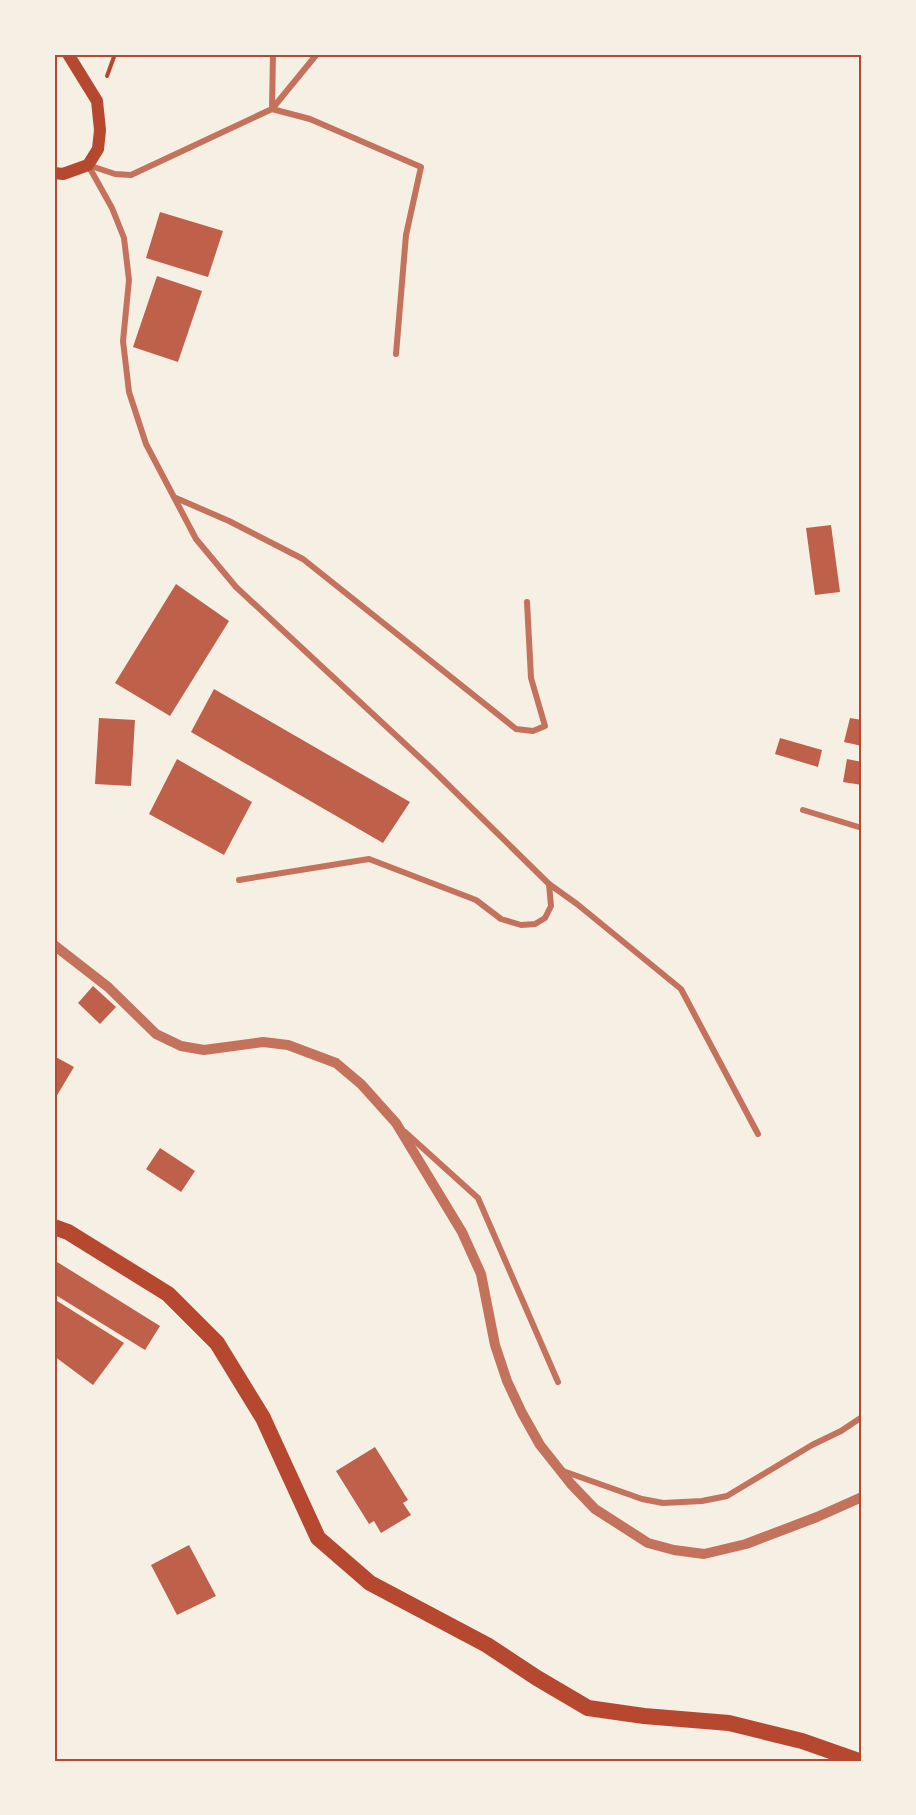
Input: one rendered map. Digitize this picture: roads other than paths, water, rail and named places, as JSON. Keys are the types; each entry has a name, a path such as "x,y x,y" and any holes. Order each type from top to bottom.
{"highway":[{"path":"54,1227 68,1232 168,1294 217,1343 263,1418 318,1538 370,1583 487,1645 588,1708 729,1724 802,1741 860,1761"}],"main road":[{"path":"54,173 63,174 88,165 98,149 100,130 97,101 68,54"}],"street":[{"path":"272,109 273,54"},
{"path":"88,165 115,174 131,175 272,109 318,54"},
{"path":"272,109 310,119 421,167 406,236 396,354"},
{"path":"88,165 112,208 124,238 129,280 123,341 129,392 146,444 176,497 196,539 236,587 431,768 549,884 681,989 758,1134"},
{"path":"176,497 303,559 516,729 533,731 545,726 531,678 527,602"},
{"path":"803,810 862,828"},
{"path":"239,880 369,860 476,900 501,919 521,925 535,924 545,918 551,906 549,884"},
{"path":"54,945 108,987 156,1034 181,1046 204,1050 262,1042 288,1045 336,1064 361,1084 396,1124 478,1198 558,1382"},
{"path":"396,1124 462,1232 481,1274 495,1345 507,1381 522,1413 540,1445 559,1470 595,1509 648,1543 674,1550 704,1554 746,1544 817,1518 862,1497"},
{"path":"559,1470 642,1499 663,1503 702,1501 727,1496 862,1417"}]}
